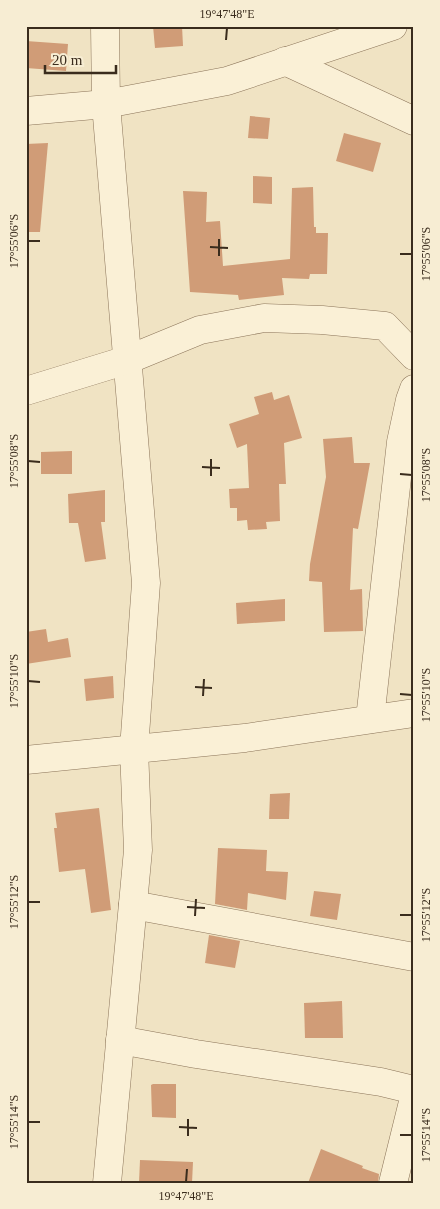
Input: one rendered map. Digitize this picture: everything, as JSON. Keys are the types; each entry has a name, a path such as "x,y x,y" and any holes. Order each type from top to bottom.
{"street":[{"path":"105,26 106,104 146,583 134,749 138,850 108,1183"},
{"path":"26,111 106,104 227,81 393,26"},
{"path":"285,61 414,121"},
{"path":"26,391 127,360 200,330 264,318 322,320 385,326 414,356"},
{"path":"370,719 401,442 414,390"},
{"path":"26,760 245,738 414,713"},
{"path":"133,905 414,957"},
{"path":"120,1040 381,1082 414,1090"},
{"path":"393,1183 414,1098"}],"building":[{"path":"153,26 182,26 183,46 155,48"},
{"path":"26,41 68,44 66,71 26,68"},
{"path":"250,116 270,118 268,139 248,138"},
{"path":"344,133 381,143 373,172 336,161"},
{"path":"48,143 40,232 26,232 26,144"},
{"path":"253,176 272,177 272,204 253,203"},
{"path":"313,187 314,227 316,227 316,233 328,233 327,274 310,274 309,279 282,278 284,295 239,300 238,295 190,292 183,191 207,192 206,222 220,221 223,266 290,259 292,188"},
{"path":"272,392 274,400 289,395 302,438 284,443 286,484 279,484 280,521 266,522 267,529 248,530 247,520 237,521 237,508 230,508 229,489 249,488 247,444 237,448 229,424 259,414 254,397"},
{"path":"352,437 354,463 370,463 358,529 353,528 350,590 362,589 363,631 324,632 322,582 309,581 310,564 326,477 323,439"},
{"path":"72,451 72,474 41,474 41,452"},
{"path":"105,490 105,522 101,522 106,559 85,562 78,523 69,523 68,494"},
{"path":"285,599 285,621 237,624 236,603"},
{"path":"46,629 48,642 68,638 71,657 26,664 26,632"},
{"path":"113,676 114,698 86,701 84,679"},
{"path":"290,793 289,819 269,819 270,794"},
{"path":"99,808 111,910 91,913 85,869 59,872 54,828 57,828 55,813"},
{"path":"218,848 267,850 266,871 288,872 286,900 248,893 247,910 215,904"},
{"path":"314,891 341,894 337,920 310,916"},
{"path":"209,935 240,941 235,968 205,963"},
{"path":"342,1001 343,1038 305,1038 304,1003"},
{"path":"176,1084 176,1118 152,1117 151,1085"},
{"path":"321,1149 379,1174 378,1183 308,1183"},
{"path":"140,1160 193,1162 192,1183 139,1183"}]}
